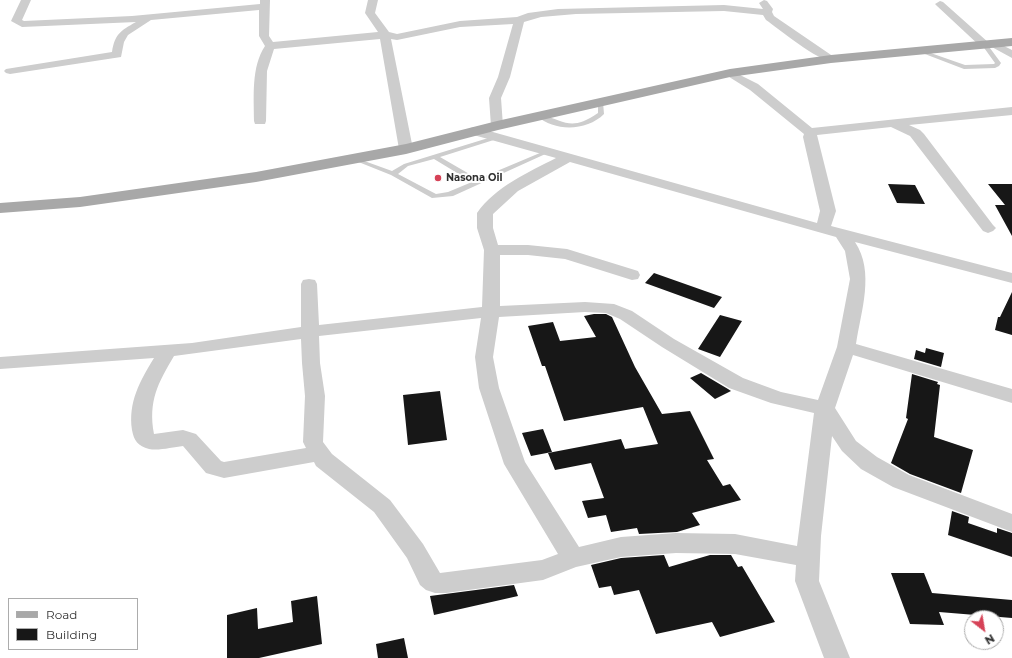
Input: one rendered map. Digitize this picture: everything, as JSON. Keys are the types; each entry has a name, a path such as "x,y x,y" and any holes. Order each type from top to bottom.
{"main road":[{"path":"0,208 80,202 256,178 406,148 475,131 497,131 540,116 730,74 831,59 1012,42"}],"street":[{"path":"26,0 16,21 22,24 150,17 265,3 263,11 266,24 264,36 270,46"},
{"path":"373,0 370,12 385,35 406,148"},
{"path":"761,0 766,5 768,9 766,12 770,18 810,47 831,59"},
{"path":"940,4 989,44 1012,55"},
{"path":"260,121 261,70 267,49 270,46 385,35 397,37 460,24 519,20 534,14 567,11 737,8 766,12"},
{"path":"10,71 117,55 119,42 124,33 150,17"},
{"path":"519,20 504,77 495,98 497,131 569,157 832,232 1012,278"},
{"path":"730,74 754,87 811,133"},
{"path":"811,133 818,130 1012,111"},
{"path":"894,123 915,133 919,137 988,228"},
{"path":"811,133 810,138 832,232 853,251 858,279 846,347 825,408 809,536 808,581 832,649 837,658"},
{"path":"569,157 540,173 494,203 485,213 485,228 492,250 491,312 484,357 489,388 504,437 515,464 573,558"},
{"path":"492,250 528,250 567,254 632,275"},
{"path":"309,284 310,363 315,396 313,442 324,460 382,506 415,551 429,578 435,583 446,583 543,570 573,558 621,547 676,543 735,544 808,558"},
{"path":"0,363 168,351 310,332 491,312 585,307 608,308 626,315 668,343 736,383 778,398 825,408 850,446 868,463 901,481 1012,523"},
{"path":"846,347 1012,396"},
{"path":"168,351 147,384 142,399 140,415 144,438 151,442 183,438 189,440 214,467 224,470 319,453"}],"lane":[{"path":"920,51 964,68 995,66 998,63 989,44"},
{"path":"393,174 406,165 434,156 497,131"},
{"path":"354,159 393,174 435,196 450,194 549,151"},
{"path":"434,156 477,182"}],"building":[{"path":"888,184 915,185 925,204 897,203"},
{"path":"988,184 1012,184 1012,236 995,205 1005,205"},
{"path":"654,273 722,297 714,308 645,283"},
{"path":"1012,292 1012,335 995,330 998,317 1000,317"},
{"path":"606,314 612,317 635,367 662,414 690,411 714,459 707,460 723,486 730,484 741,500 692,513 700,525 677,532 639,534 637,528 611,532 606,515 588,518 582,501 604,498 591,463 555,470 548,453 621,439 625,449 658,444 643,407 564,421 545,366 542,366 528,326 553,322 560,341 596,337 584,316"},
{"path":"720,315 742,321 720,357 698,349"},
{"path":"926,348 944,353 941,367 914,359 916,350 925,353"},
{"path":"701,373 731,391 715,399 690,378"},
{"path":"912,374 938,382 937,384 940,385 934,437 973,450 961,493 910,474 891,463 908,419 906,418"},
{"path":"440,391 447,440 408,445 403,395"},
{"path":"543,429 552,452 531,456 522,433"},
{"path":"952,511 969,517 968,523 997,533 997,528 1012,533 1012,557 948,535"},
{"path":"664,555 669,567 710,555 731,555 738,567 742,566 775,622 720,637 712,622 656,634 639,590 614,595 611,586 599,588 591,565 621,558"},
{"path":"891,573 924,573 932,593 1012,600 1012,618 1004,617 1004,610 964,610 964,614 939,612 944,625 910,624"},
{"path":"514,585 518,596 434,615 430,596"},
{"path":"317,596 322,644 259,658 227,658 227,615 257,608 258,629 293,622 291,601"},
{"path":"404,638 408,658 378,658 376,644"}],"place":[{"name":"Nasona Oil","path":"438,178"}]}
